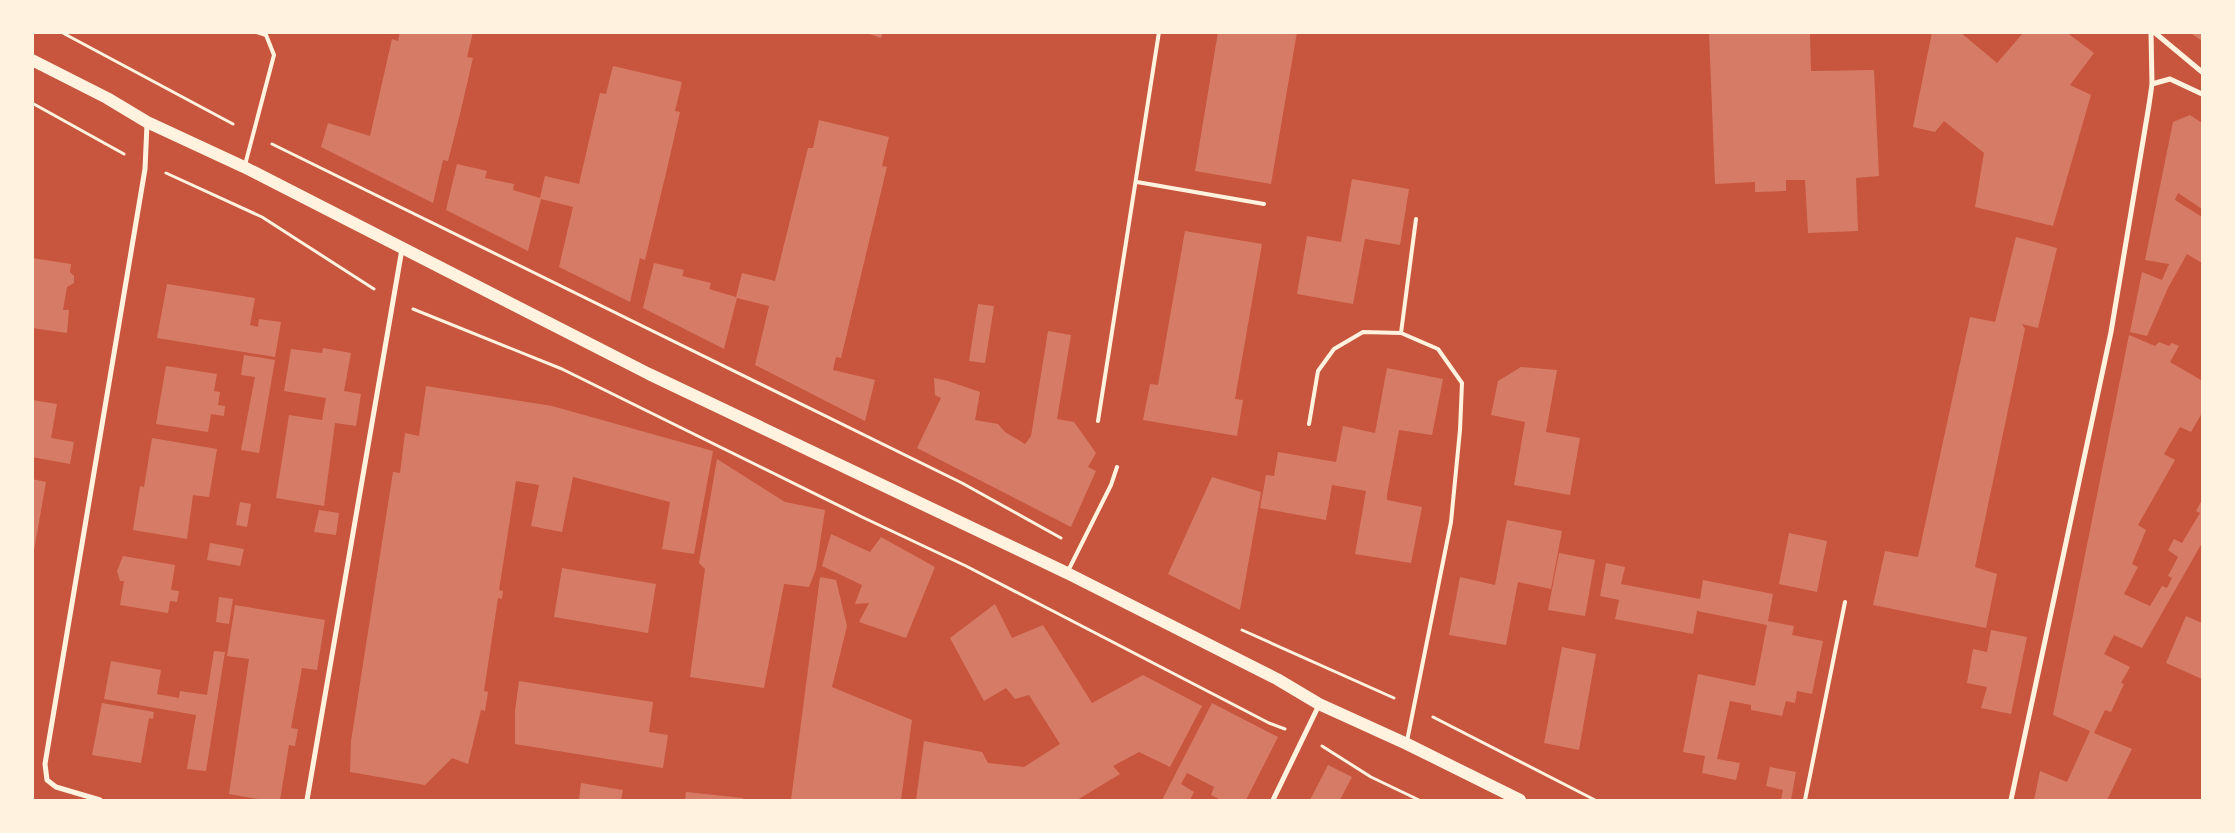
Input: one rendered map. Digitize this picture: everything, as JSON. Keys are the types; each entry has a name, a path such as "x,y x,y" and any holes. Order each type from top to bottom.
{"main road":[{"path":"32,60 107,98 147,122 244,167 649,374 1067,572 1277,679 1319,704 1407,744 1520,800"}],"street":[{"path":"2152,32 2202,72"},
{"path":"2012,800 2111,332 2152,84 2152,32"},
{"path":"2152,84 2170,79 2202,94"},
{"path":"100,800 56,787 47,780 45,764 145,164 147,122"},
{"path":"307,800 402,248"},
{"path":"1273,800 1319,704"}],"lane":[{"path":"244,167 274,55 266,35 257,32"},
{"path":"1098,421 1160,32"},
{"path":"1137,182 1264,204"},
{"path":"1401,333 1416,219"},
{"path":"1309,424 1318,371 1334,349 1363,332 1401,333 1438,349 1462,383 1460,430 1451,522 1407,744"},
{"path":"1067,572 1111,484 1117,467"},
{"path":"1805,800 1845,602"}],"path":[{"path":"61,32 252,134 962,483 1080,548"},
{"path":"32,103 109,147 262,217 393,301 562,369 862,517 966,566 1269,723 1305,735 1372,777 1419,800"},
{"path":"1239,628 1414,707 1595,800"}],"building":[{"path":"400,32 473,32 467,57 473,58 460,114 448,161 443,160 433,203 321,147 328,123 370,136 392,39 398,41"},
{"path":"864,32 883,32 881,38"},
{"path":"1218,32 1297,32 1271,184 1195,171"},
{"path":"1709,32 1810,32 1811,71 1874,70 1879,176 1856,178 1858,231 1808,233 1805,180 1786,180 1786,191 1755,192 1755,182 1715,184"},
{"path":"1932,32 1960,32 1997,63 2024,32 2066,32 2094,53 2070,85 2091,95 2053,226 1975,207 1984,153 1944,121 1935,132 1913,127"},
{"path":"2189,32 2202,32 2202,41"},
{"path":"613,66 682,82 675,111 680,112 667,169 645,260 640,258 630,302 559,267 573,207 541,199 528,251 446,210 457,164 487,171 485,178 514,184 513,190 540,198 545,176 579,184 600,93 606,94"},
{"path":"2190,115 2202,123 2202,209 2178,193 2175,200 2202,217 2202,263 2187,254 2168,288 2147,336 2130,332 2142,272 2162,280 2169,264 2145,260 2173,122"},
{"path":"819,120 889,137 882,166 887,167 841,358 836,357 833,370 875,380 865,421 755,365 769,306 737,298 724,349 643,308 654,263 684,270 682,276 711,283 709,289 736,297 742,273 775,281 808,148 813,148"},
{"path":"1352,179 1409,189 1400,245 1365,239 1353,304 1297,294 1307,236 1341,242"},
{"path":"1185,231 1262,244 1235,399 1243,400 1237,436 1143,420 1150,384 1158,385"},
{"path":"2016,237 2057,248 2038,328 2022,324 2025,329 1975,567 1997,574 1986,628 1873,605 1885,551 1918,557 1970,317 1995,322"},
{"path":"32,258 71,264 70,272 74,276 74,283 67,287 63,310 69,310 67,333 32,328"},
{"path":"167,284 255,298 250,325 258,327 259,319 281,322 275,357 157,338"},
{"path":"978,304 994,306 985,363 969,361"},
{"path":"1048,331 1071,335 1057,419 1074,422 1096,453 1088,467 1096,471 1071,527 917,448 941,398 935,395 934,378 980,392 975,420 998,424 1005,432 1025,444 1031,436"},
{"path":"2129,335 2155,346 2159,342 2169,346 2172,343 2179,346 2170,362 2201,380 2202,378 2202,413 2191,432 2180,427 2164,454 2175,460 2138,525 2146,530 2132,564 2138,567 2124,594 2150,606 2162,586 2167,588 2172,578 2168,576 2178,557 2168,550 2174,539 2182,543 2200,513 2196,511 2202,500 2202,543 2142,648 2114,635 2104,654 2130,667 2121,683 2124,684 2111,712 2105,710 2094,733 2132,749 2107,800 2034,800 2040,771 2067,782 2090,731 2053,715"},
{"path":"323,348 351,353 344,391 361,394 356,426 335,423 324,506 276,498 289,415 322,420 326,398 284,391 291,349 322,353"},
{"path":"244,355 275,360 259,453 241,450 255,377 241,375"},
{"path":"166,366 217,374 214,391 220,392 218,405 225,406 224,416 211,414 208,432 156,424"},
{"path":"1521,367 1557,370 1546,432 1580,438 1570,495 1514,485 1525,422 1491,415 1498,381"},
{"path":"1387,368 1443,379 1432,435 1399,430 1387,495 1387,500 1422,507 1411,563 1355,554 1366,491 1332,485 1326,520 1260,508 1266,475 1274,476 1278,452 1336,462 1343,426 1375,433"},
{"path":"426,386 552,406 713,451 694,554 662,549 670,502 573,477 562,532 531,526 539,485 516,481 499,590 503,591 502,599 498,598 484,691 488,692 485,711 481,710 468,764 452,758 425,785 350,772 351,741 393,472 400,473 405,433 419,436"},
{"path":"32,400 57,404 51,438 74,442 70,464 32,457"},
{"path":"152,438 217,449 209,497 193,495 187,539 133,530 140,486 144,487"},
{"path":"717,459 785,502 825,510 816,569 809,587 784,584 764,688 690,677 705,569 699,563"},
{"path":"1212,477 1261,492 1240,610 1168,574"},
{"path":"32,479 46,482 33,556 32,556"},
{"path":"240,502 251,504 247,527 236,525"},
{"path":"319,510 339,513 336,535 314,532"},
{"path":"1507,520 1562,531 1551,589 1518,582 1506,645 1449,635 1460,577 1495,585"},
{"path":"1789,533 1827,541 1817,592 1779,584"},
{"path":"831,534 870,552 881,537 935,567 906,638 859,622 869,603 855,604 862,585 822,566"},
{"path":"210,543 244,549 240,566 207,560"},
{"path":"1559,553 1595,560 1585,616 1548,610"},
{"path":"123,556 175,565 171,590 179,591 177,602 170,601 168,613 120,605 124,581 120,581 117,571"},
{"path":"1606,563 1625,567 1621,584 1700,599 1703,580 1773,594 1768,621 1794,626 1792,635 1823,641 1812,694 1797,691 1795,703 1786,701 1782,716 1751,710 1751,705 1730,701 1717,759 1740,763 1736,780 1702,773 1705,756 1683,752 1698,674 1755,686 1767,625 1697,611 1693,634 1615,619 1619,600 1600,596"},
{"path":"562,568 656,584 648,633 554,617"},
{"path":"820,577 836,580 847,626 832,687 912,720 901,800 791,800"},
{"path":"219,597 233,599 229,624 216,622"},
{"path":"995,604 1012,638 1043,625 1092,703 1143,675 1202,706 1170,767 1139,752 1113,766 1120,774 1077,800 916,800 924,741 982,752 988,763 1024,767 1060,744 1029,695 1015,699 1006,688 984,701 950,638"},
{"path":"235,605 325,620 317,670 302,668 291,728 298,729 295,746 289,745 280,800 264,800 229,794 249,659 227,656"},
{"path":"2186,616 2202,623 2202,679 2166,663"},
{"path":"1991,630 2027,637 2011,714 1981,708 1987,687 1967,683 1973,649 1987,652"},
{"path":"1562,647 1596,654 1579,750 1544,743"},
{"path":"214,651 225,652 206,771 187,769 196,715 104,699 111,661 161,670 157,694 179,698 180,691 207,695"},
{"path":"519,681 653,702 649,732 668,735 663,768 515,744 515,711"},
{"path":"102,703 154,712 153,719 149,718 141,763 92,755"},
{"path":"1212,703 1278,737 1246,800 1221,800 1211,795 1214,787 1187,773 1181,784 1194,792 1190,800 1162,800"},
{"path":"1328,765 1352,777 1340,800 1310,800"},
{"path":"1770,767 1796,772 1791,800 1781,800 1783,790 1766,786"},
{"path":"581,783 623,790 621,800 579,800"},
{"path":"686,792 743,798 743,800 685,800"}]}
